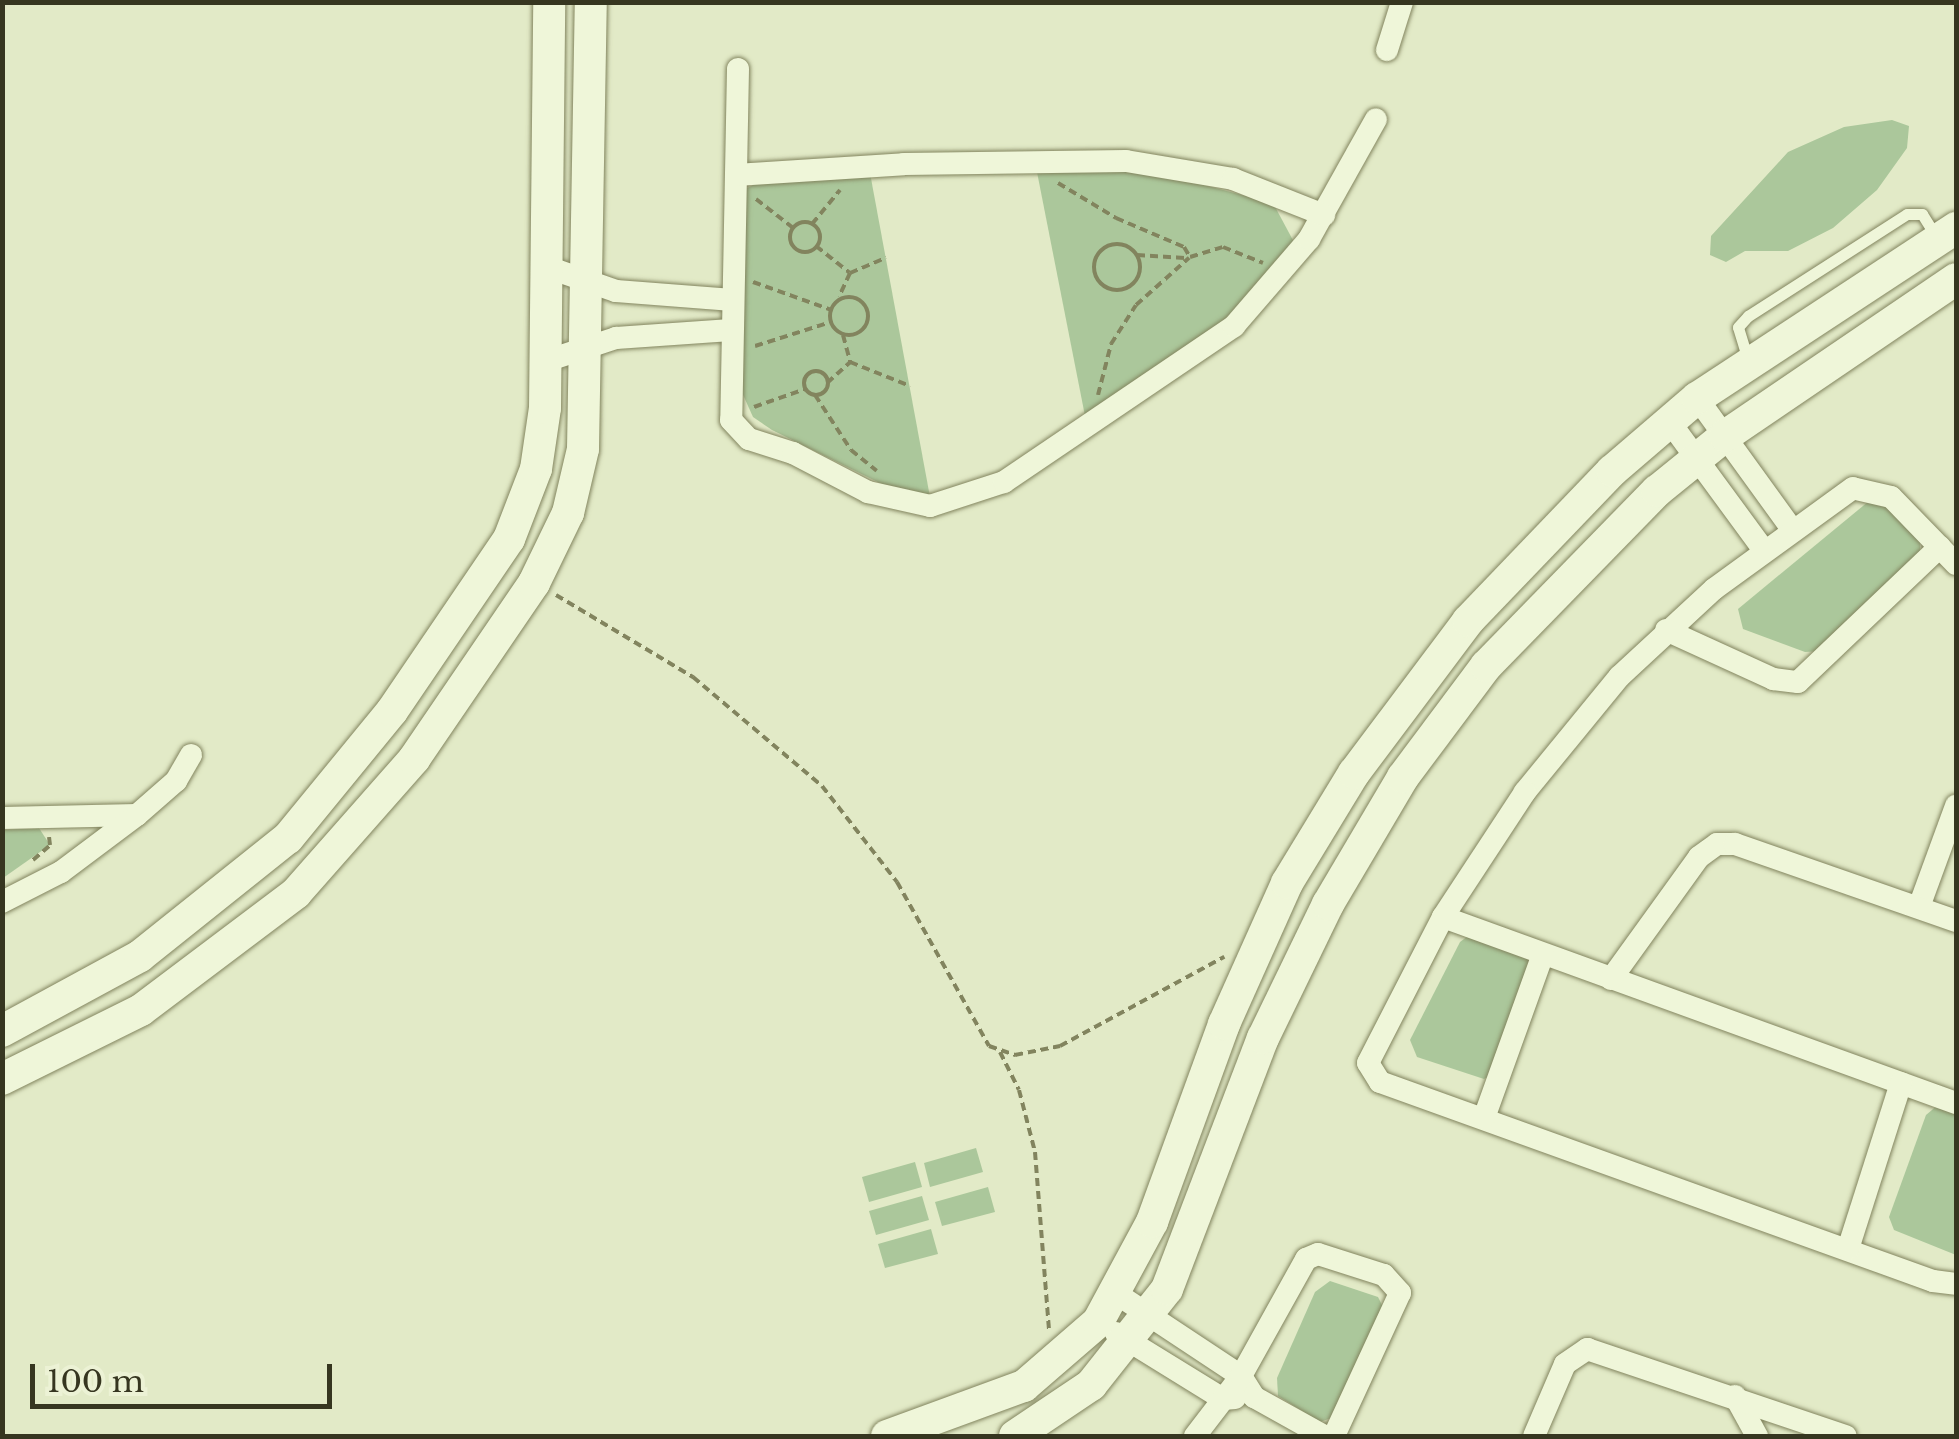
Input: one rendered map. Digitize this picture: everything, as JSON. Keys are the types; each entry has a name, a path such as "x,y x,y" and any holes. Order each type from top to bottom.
{"street":[{"path":"2,1031 82,991 174,932 265,860 327,796 509,539 536,469 546,361 549,2"},
{"path":"2,1079 140,1010 296,894 395,784 534,582 577,482 588,282 591,2"},
{"path":"1387,50 1402,2"},
{"path":"738,69 740,183 733,300 736,340 729,410 744,423 905,504 930,506 980,494 1224,335 1281,278 1324,215 1376,119"},
{"path":"740,183 904,164 1126,160 1232,179 1324,215"},
{"path":"887,1436 993,1401 1048,1371 1098,1322 1117,1294 1152,1222 1224,1024 1287,883 1354,773 1448,646 1551,532 1670,420 1749,361 1948,234"},
{"path":"547,267 644,296 733,300"},
{"path":"1014,1436 1073,1400 1131,1342 1150,1316 1194,1230 1263,1038 1328,904 1403,777 1486,666 1592,551 1697,458 1956,279"},
{"path":"644,296 648,333"},
{"path":"546,361 648,333 736,340"},
{"path":"1697,398 1791,528"},
{"path":"1670,420 1763,548"},
{"path":"1956,564 1890,497 1865,487 1836,496 1763,548 1666,630 1525,792 1443,917 1370,1053 1368,1070 1380,1082 1956,1284"},
{"path":"1666,630 1774,679 1798,682 1940,546"},
{"path":"2,902 61,872 136,815 176,781 191,755"},
{"path":"1919,907 1956,806"},
{"path":"2,818 136,815"},
{"path":"1610,979 1700,857 1717,844 1735,844 1956,921"},
{"path":"1443,917 1956,1102"},
{"path":"1484,1118 1543,954"},
{"path":"1224,1024 1263,1038"},
{"path":"1848,1249 1901,1083"},
{"path":"1195,1436 1241,1376 1310,1256 1326,1255 1393,1280 1400,1301 1334,1436"},
{"path":"1117,1294 1241,1376 1254,1398"},
{"path":"1098,1322 1223,1399 1254,1398 1324,1436"},
{"path":"1534,1436 1565,1364 1587,1349 1846,1436"},
{"path":"1735,1396 1757,1436"}],"path":[{"path":"1053,180 1116,218 1184,247 1190,257"},
{"path":"793,228 812,224 849,182"},
{"path":"740,183 793,228"},
{"path":"812,224 816,246 850,273"},
{"path":"793,228 790,238 798,250 816,246"},
{"path":"1137,254 1140,270 1127,288 1098,282 1094,260 1103,247 1118,243 1137,254 1190,257 1223,248 1280,269"},
{"path":"1099,403 1097,384 1111,344 1136,305 1190,257"},
{"path":"830,322 831,310 850,273 886,258"},
{"path":"739,277 831,310"},
{"path":"839,300 858,299 868,315 860,332 843,334"},
{"path":"830,322 843,334 850,362"},
{"path":"736,340 830,322"},
{"path":"814,395 850,362"},
{"path":"850,362 910,386"},
{"path":"744,423 750,409 805,388 814,372 828,383"},
{"path":"805,388 814,395 851,450 881,474"},
{"path":"745,398 750,409"},
{"path":"866,476 881,483"},
{"path":"534,582 693,677 822,786 871,842 973,1026 1000,1052 1019,1090 1035,1152 1048,1302 1048,1371"},
{"path":"1000,1052 1042,1052 1106,1026 1264,931"}],"green space":[{"path":"1892,120 1909,126 1907,148 1877,190 1833,228 1788,251 1745,251 1726,262 1710,255 1711,236 1788,152 1844,127"},
{"path":"1108,160 1273,203 1295,244 1251,303 1086,421 1036,167"},
{"path":"870,173 930,497 896,491 772,430 753,417 740,388 744,190 762,180"},
{"path":"1869,501 1885,502 1920,538 1920,551 1821,651 1805,652 1743,629 1738,609"},
{"path":"39,828 50,845 3,878 3,830"},
{"path":"1472,933 1527,952 1534,966 1498,1071 1484,1079 1417,1057 1410,1040 1460,942"},
{"path":"1939,1104 1956,1111 1956,1255 1894,1230 1889,1217 1926,1115"},
{"path":"976,1148 983,1172 930,1187 924,1163"},
{"path":"915,1162 922,1187 869,1202 862,1177"},
{"path":"988,1187 995,1212 942,1226 935,1202"},
{"path":"922,1196 929,1220 876,1235 869,1211"},
{"path":"931,1229 938,1254 885,1268 878,1244"},
{"path":"1330,1281 1378,1297 1385,1311 1337,1416 1320,1422 1278,1396 1277,1378 1315,1292"}]}
